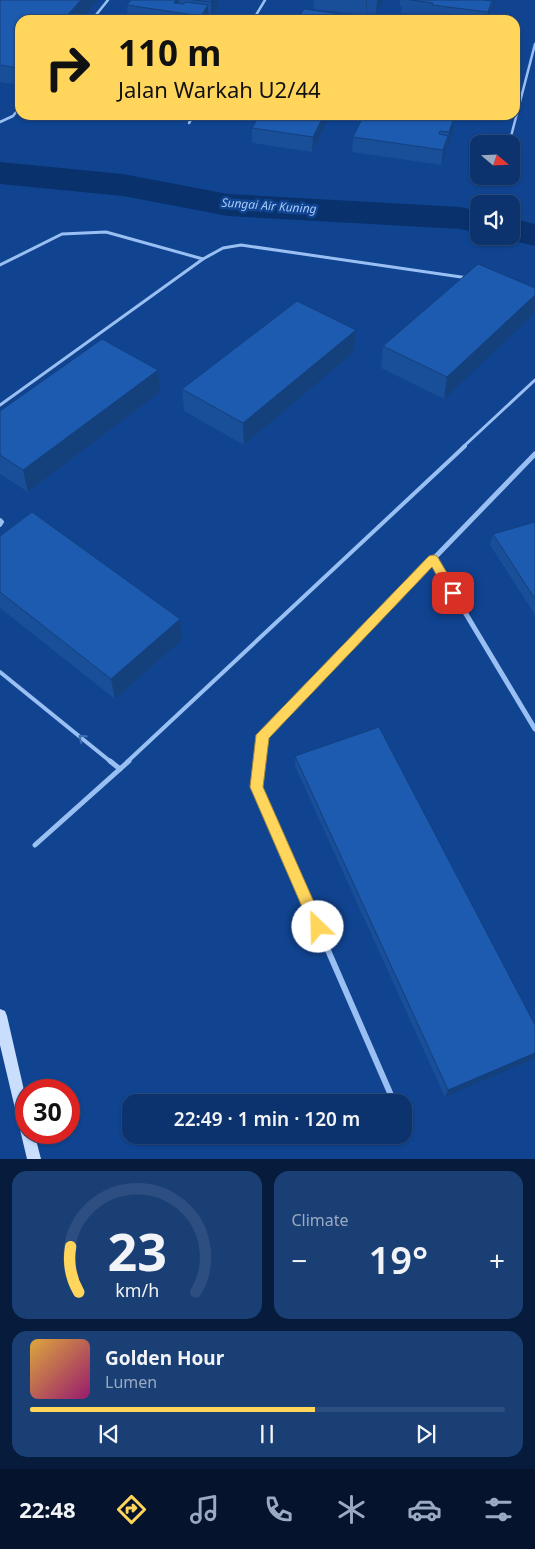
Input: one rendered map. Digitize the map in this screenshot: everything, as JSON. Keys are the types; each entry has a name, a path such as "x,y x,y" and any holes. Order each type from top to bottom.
{"street":[{"path":"391,1094 257,787 263,735 535,454"},
{"path":"433,559 535,729"},
{"path":"0,1016 15,1081"},
{"path":"30,1144 34,1159"}],"lane":[{"path":"96,15 108,0"},
{"path":"256,15 265,0"},
{"path":"520,102 535,44"},
{"path":"0,122 12,116 15,112"},
{"path":"511,135 515,120"},
{"path":"0,265 62,234 106,232 203,259"},
{"path":"0,405 203,259 223,248 241,245 478,279"},
{"path":"35,845 120,769 535,380"},
{"path":"0,520 2,522 0,526"},
{"path":"0,672 120,769"}],"building":[{"path":"0,0 81,0 68,15 15,15 15,67 0,65"},
{"path":"131,0 176,0 174,3 184,4 186,2 208,5 202,15 194,15 127,5"},
{"path":"193,0 212,0 211,2"},
{"path":"410,0 492,1 488,12 432,5 433,3"},
{"path":"304,9 347,15 300,15"},
{"path":"257,120 322,120 313,137 252,128"},
{"path":"362,120 453,120 449,132 440,131 439,134 448,136 443,150 353,137"},
{"path":"478,264 535,288 535,295 447,377 383,346"},
{"path":"297,301 356,330 243,423 182,389"},
{"path":"102,339 158,370 23,470 0,455 0,411"},
{"path":"32,512 180,619 111,679 0,592 0,536"},
{"path":"535,522 535,599 493,534"},
{"path":"379,727 535,1025 535,1053 448,1090 295,756"}],"waterway":[{"name":"Sungai Air Kuning","path":"0,173 123,185 228,205 470,220"},
{"name":"Sungai Air Kuning","path":"520,231 535,235"}],"route":[{"path":"318,927 257,787 263,735 433,559 453,593"}]}
